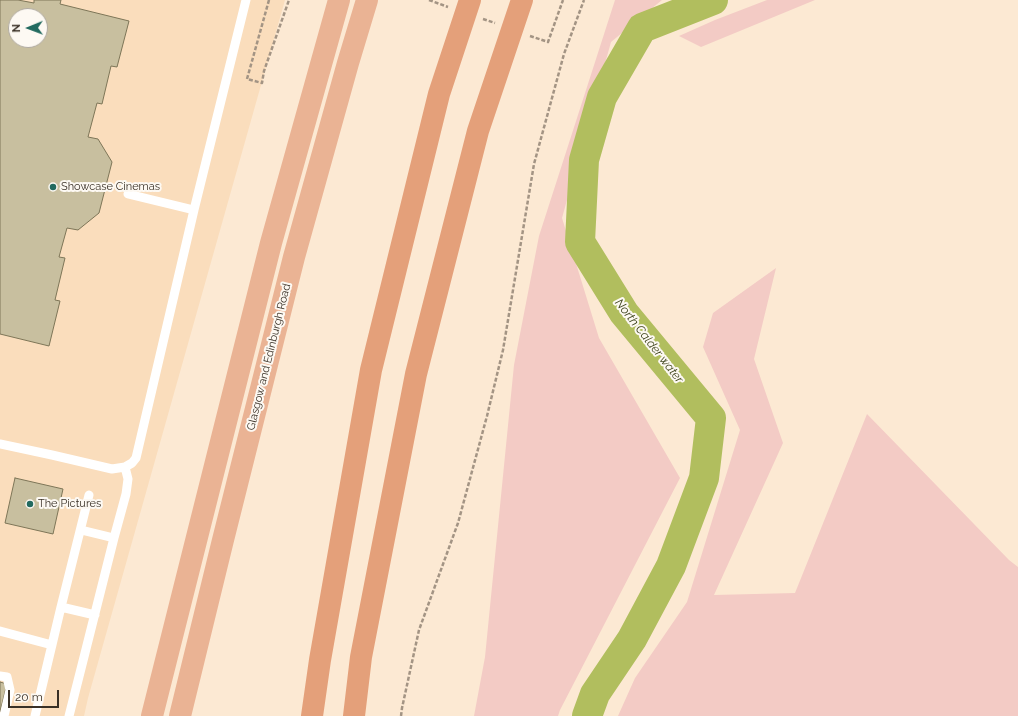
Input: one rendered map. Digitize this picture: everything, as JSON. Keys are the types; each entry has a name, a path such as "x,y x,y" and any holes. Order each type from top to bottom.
{"highway":[{"path":"138,716 339,0"},
{"name":"Glasgow and Edinburgh Road","path":"180,716 222,540 294,257 367,0"},
{"path":"312,716 321,652 371,370 439,94 470,0"},
{"path":"354,716 361,657 416,374 478,131 522,0"},
{"path":"152,716 271,243"},
{"path":"190,716 222,540"}],"lane":[{"path":"1,447 112,469 124,468 132,463 136,458 194,210 246,0"},
{"path":"128,194 194,210"},
{"path":"69,716 126,494 128,479 124,468"},
{"path":"35,716 89,495"},
{"path":"81,530 114,538"},
{"path":"61,607 95,615"},
{"path":"0,631 52,645"},
{"path":"0,676 7,677 10,690 4,716"}],"path":[{"path":"269,0 247,79 262,83 264,70 289,0"},
{"path":"401,716 419,630 458,523 488,409 503,350 534,164 564,54 584,0"}],"shaded area":[{"path":"0,0 285,0 88,698 84,716 0,716"},
{"path":"615,0 662,0 611,42 562,218 599,338 680,478 558,716 474,716 485,657 514,365 539,236"},
{"path":"767,0 815,0 701,47 679,36 715,20"},
{"path":"776,268 754,359 783,443 714,595 795,593 867,414 1009,560 1018,567 1018,716 618,716 635,678 687,602 740,430 703,347 713,313"}],"building":[{"name":"Showcase Cinemas","path":"0,0 18,0 34,3 34,0 61,0 60,4 129,21 117,67 111,66 102,104 97,103 88,137 98,139 112,162 99,213 78,230 67,228 59,257 65,258 55,300 60,301 49,346 0,334"},
{"path":"15,478 63,489 53,534 5,523"},
{"path":"0,682 7,684 0,712"}],"waterway":[{"name":"North Calder water","path":"587,716 595,694 632,639 671,566 704,478 711,418 624,313 580,242 584,160 602,97 642,28 713,0"}],"place":[{"name":"Showcase Cinemas","path":"53,187"},
{"name":"The Pictures","path":"30,504"}]}
